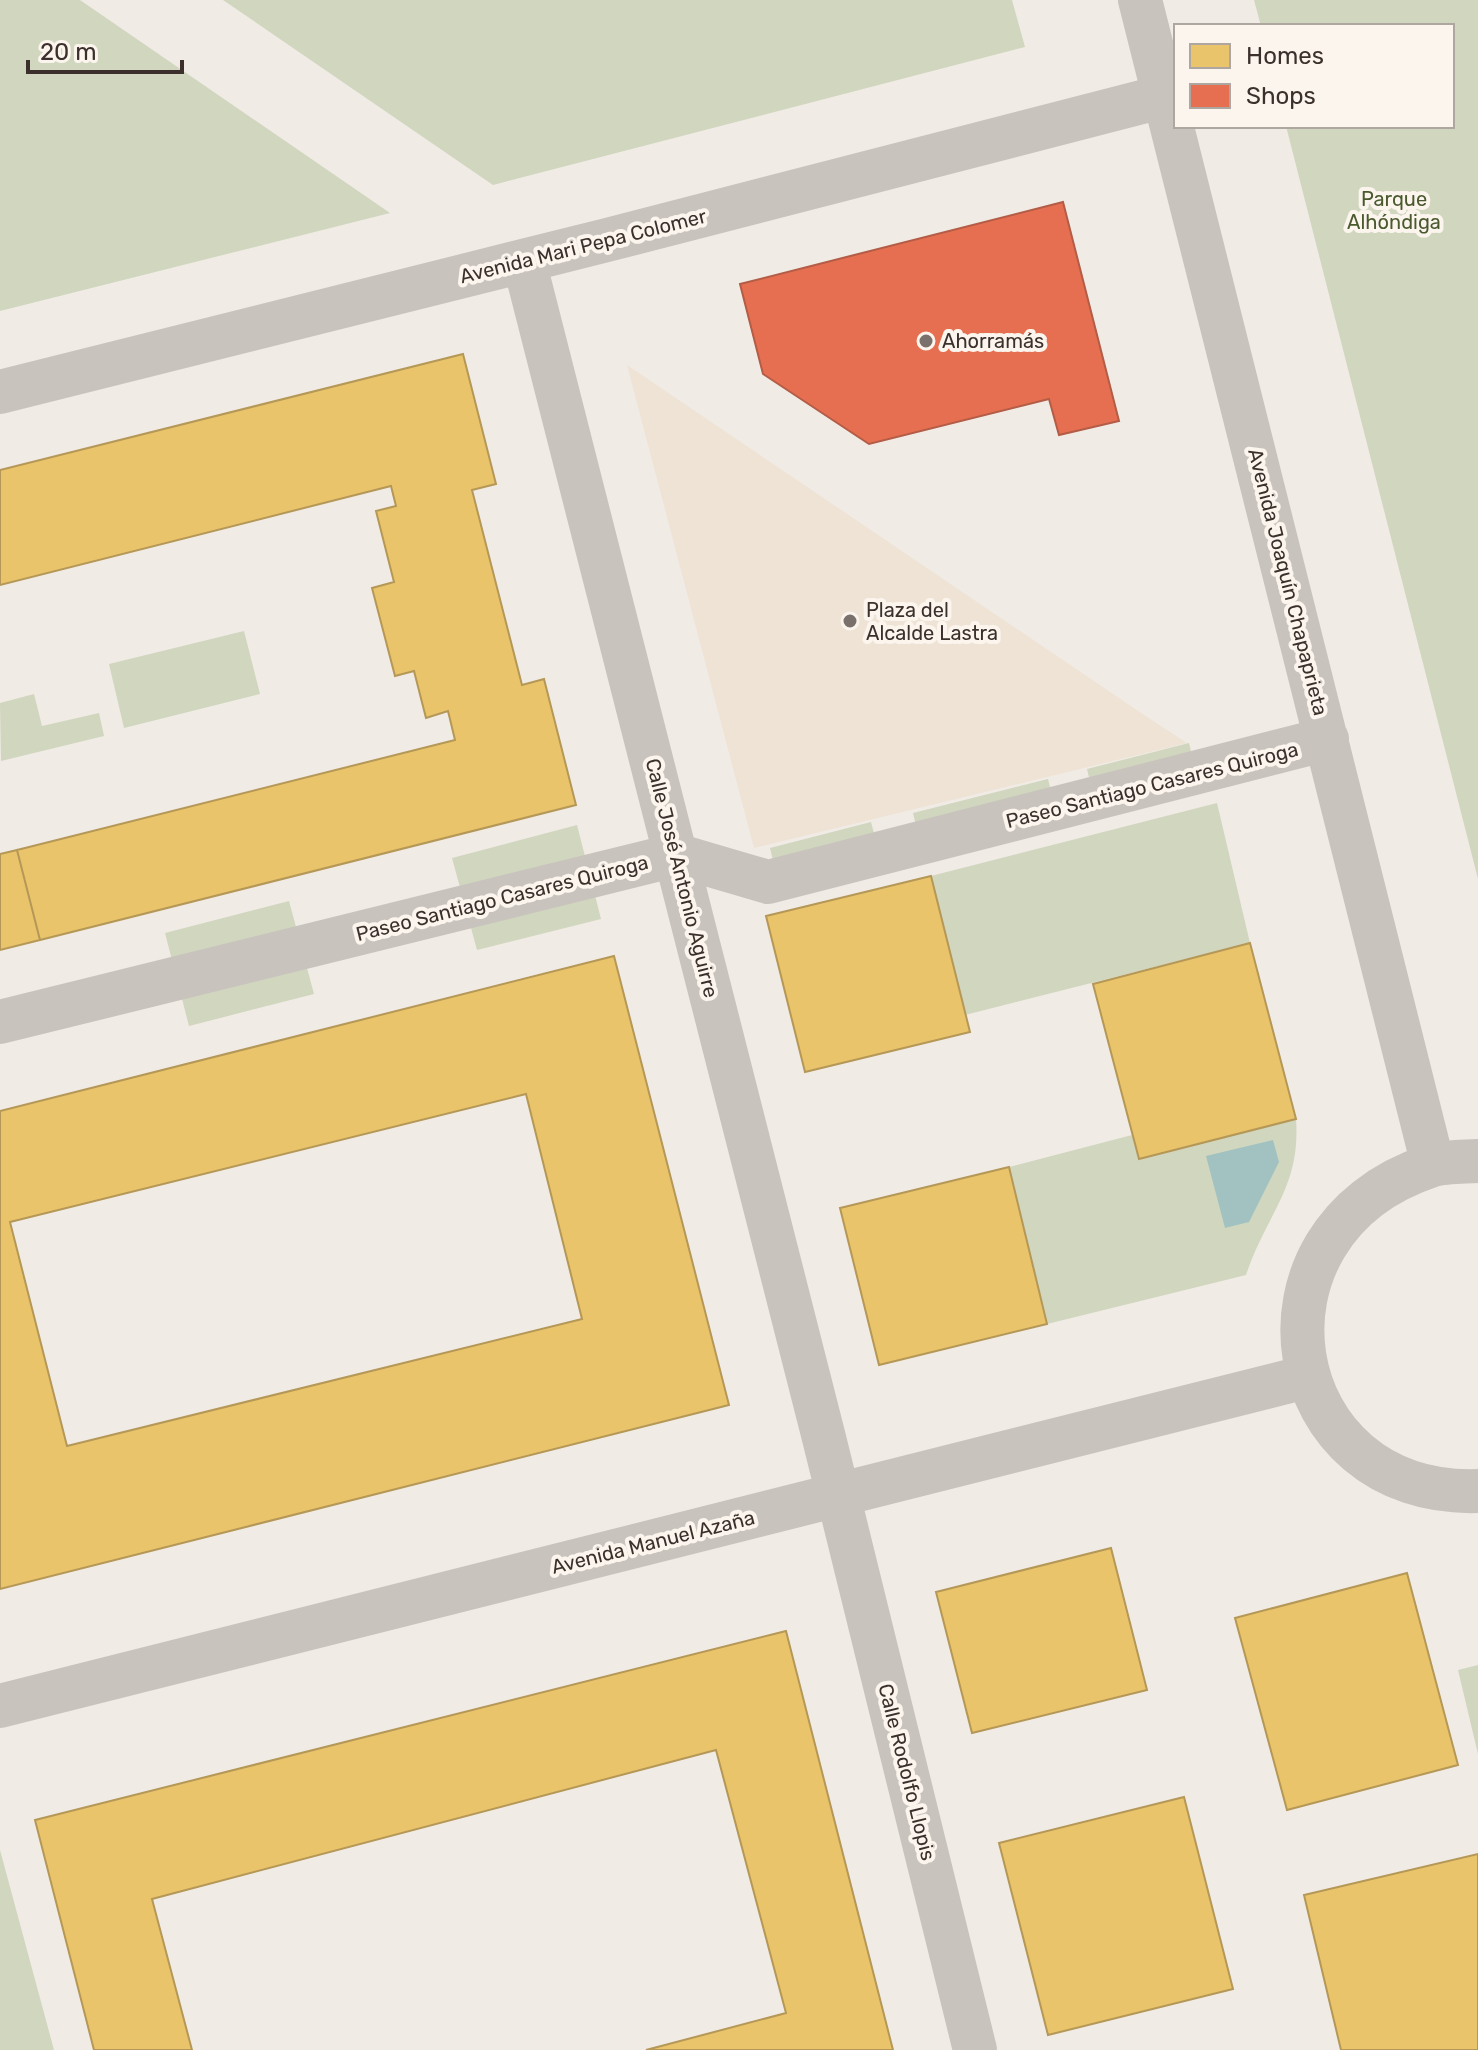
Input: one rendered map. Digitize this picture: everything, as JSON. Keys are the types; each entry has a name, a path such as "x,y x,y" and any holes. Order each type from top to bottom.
{"street":[{"name":"Avenida Joaquín Chapaprieta","path":"1140,0 1433,1165"},
{"name":"Avenida Mari Pepa Colomer","path":"0,392 1165,96"},
{"name":"Calle José Antonio Aguirre","path":"524,261 838,1495"},
{"name":"Paseo Santiago Casares Quiroga","path":"0,1022 676,855 768,882 1327,739"},
{"path":"1478,1161 1433,1165 1376,1189 1336,1225 1310,1273 1301,1327 1306,1377 1332,1423 1364,1457 1405,1480 1451,1492 1478,1491"},
{"name":"Avenida Manuel Azaña","path":"0,1706 1306,1377"},
{"name":"Calle Rodolfo Llopis","path":"838,1495 975,2050"}],"green space":[{"path":"0,0 80,0 390,213 0,311"},
{"path":"223,0 1012,0 1025,47 493,185"},
{"name":"Parque Alhóndiga","path":"1254,0 1478,0 1478,879 1287,128 1454,128 1454,24 1260,24"},
{"path":"244,631 260,694 124,728 109,664"},
{"path":"34,694 42,726 99,713 104,736 1,761 0,703"},
{"path":"1189,743 1196,772 1094,798 1087,769"},
{"path":"1048,779 1055,808 920,842 913,813"},
{"path":"1217,803 1250,943 965,1015 931,876"},
{"path":"871,822 879,852 777,877 770,848"},
{"path":"577,825 601,919 477,950 452,858"},
{"path":"289,901 314,994 189,1026 165,933"},
{"path":"1296,1119 1296,1143 1288,1183 1246,1275 1047,1324 1009,1167 1132,1135 1139,1159"},
{"path":"1478,1665 1478,1754 1458,1670"},
{"path":"0,1850 54,2050 0,2050"}],"shaded area":[{"name":"Plaza del Alcalde Lastra","path":"627,365 1147,717 1187,743 754,848"}],"water":[{"path":"1273,1140 1279,1162 1249,1222 1225,1228 1206,1156"}],"building: Homes":[{"path":"463,354 496,484 472,490 522,685 544,679 576,805 40,940 17,850 455,740 448,711 426,718 414,671 395,676 372,588 394,582 376,511 396,506 391,486 0,585 0,470"},
{"path":"17,850 40,940 0,950 0,854"},
{"path":"931,876 970,1032 805,1072 766,916"},
{"path":"1250,943 1296,1119 1139,1159 1093,984"},
{"path":"614,956 729,1405 0,1589 0,1111","holes":["526,1094 582,1319 67,1446 10,1222"]},
{"path":"1009,1167 1047,1324 879,1365 840,1208"},
{"path":"1111,1548 1147,1690 972,1733 936,1592"},
{"path":"1407,1573 1458,1765 1287,1810 1235,1618"},
{"path":"786,1631 893,2050 646,2050 786,2013 716,1750 152,1899 192,2050 94,2050 35,1820"},
{"path":"1184,1797 1233,1989 1048,2035 999,1843"},
{"path":"1478,1854 1478,2050 1341,2050 1304,1895"}],"building: Shops":[{"name":"Ahorramás","path":"1063,202 1119,421 1059,435 1049,399 869,444 763,374 740,284"}],"place":[{"name":"Ahorramás","path":"926,341"},
{"name":"Plaza del Alcalde Lastra","path":"850,621"}]}
